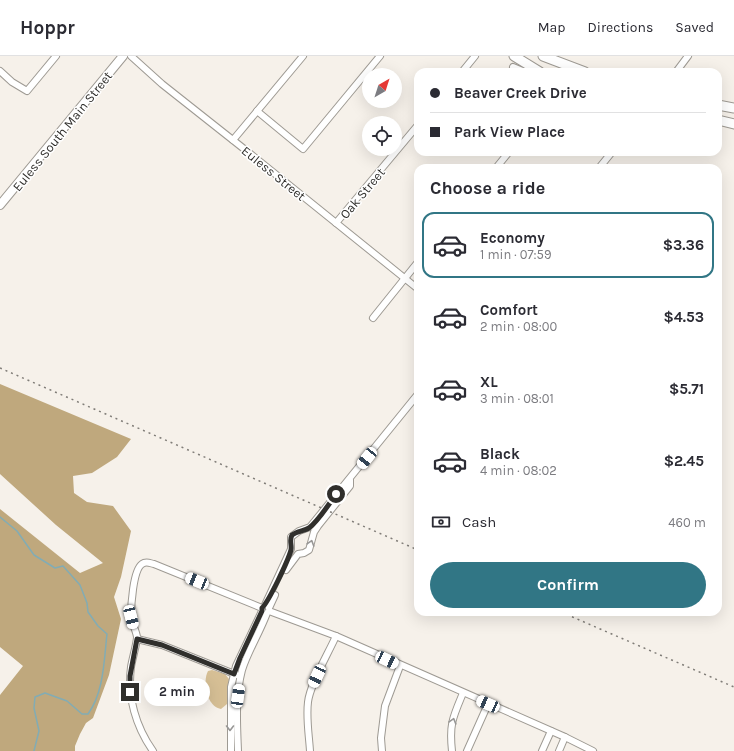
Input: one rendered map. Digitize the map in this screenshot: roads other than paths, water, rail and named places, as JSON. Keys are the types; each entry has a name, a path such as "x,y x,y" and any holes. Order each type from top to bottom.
{"main road":[{"path":"514,56 534,68"},
{"path":"543,56 574,68"},
{"path":"722,106 734,108"},
{"path":"722,121 734,124"}],"street":[{"path":"0,71 12,82 27,91 56,56"},
{"name":"Euless South Main Street","path":"0,205 123,56"},
{"name":"Euless Street","path":"131,56 162,84 414,286"},
{"path":"233,140 303,56"},
{"path":"257,111 303,149 380,56"},
{"path":"465,68 475,56"},
{"path":"679,68 688,56"},
{"name":"Oak Street","path":"336,223 414,130"},
{"path":"499,164 506,156"},
{"path":"602,164 609,156"},
{"path":"373,318 414,267"},
{"path":"238,751 236,717 241,677 266,609 291,549 291,537 293,534 310,527 350,486 350,480 414,399"},
{"path":"231,751 231,687 238,662 289,564 298,554 309,550 315,531 329,507"},
{"path":"291,549 298,554"},
{"path":"153,751 145,740 138,726 130,692 130,676 137,639 131,617 136,572 140,566 146,562 336,636 400,666 565,737 593,751"},
{"path":"310,751 308,701 311,690 336,636"},
{"path":"137,639 162,645 241,677"},
{"path":"382,751 381,738 385,706 400,666"},
{"path":"452,751 452,720 463,693"},
{"path":"467,751 488,704"},
{"path":"542,751 551,731"},
{"path":"559,751 565,737"}],"waterway":[{"path":"0,517 17,531 34,555 55,568 63,566 80,585 87,603 88,612 98,626 107,634 100,686 88,714 82,714 67,701 45,693 35,697 34,708 39,731 34,751"}],"railway":[{"path":"0,368 414,548"},
{"path":"570,616 734,687"}]}
